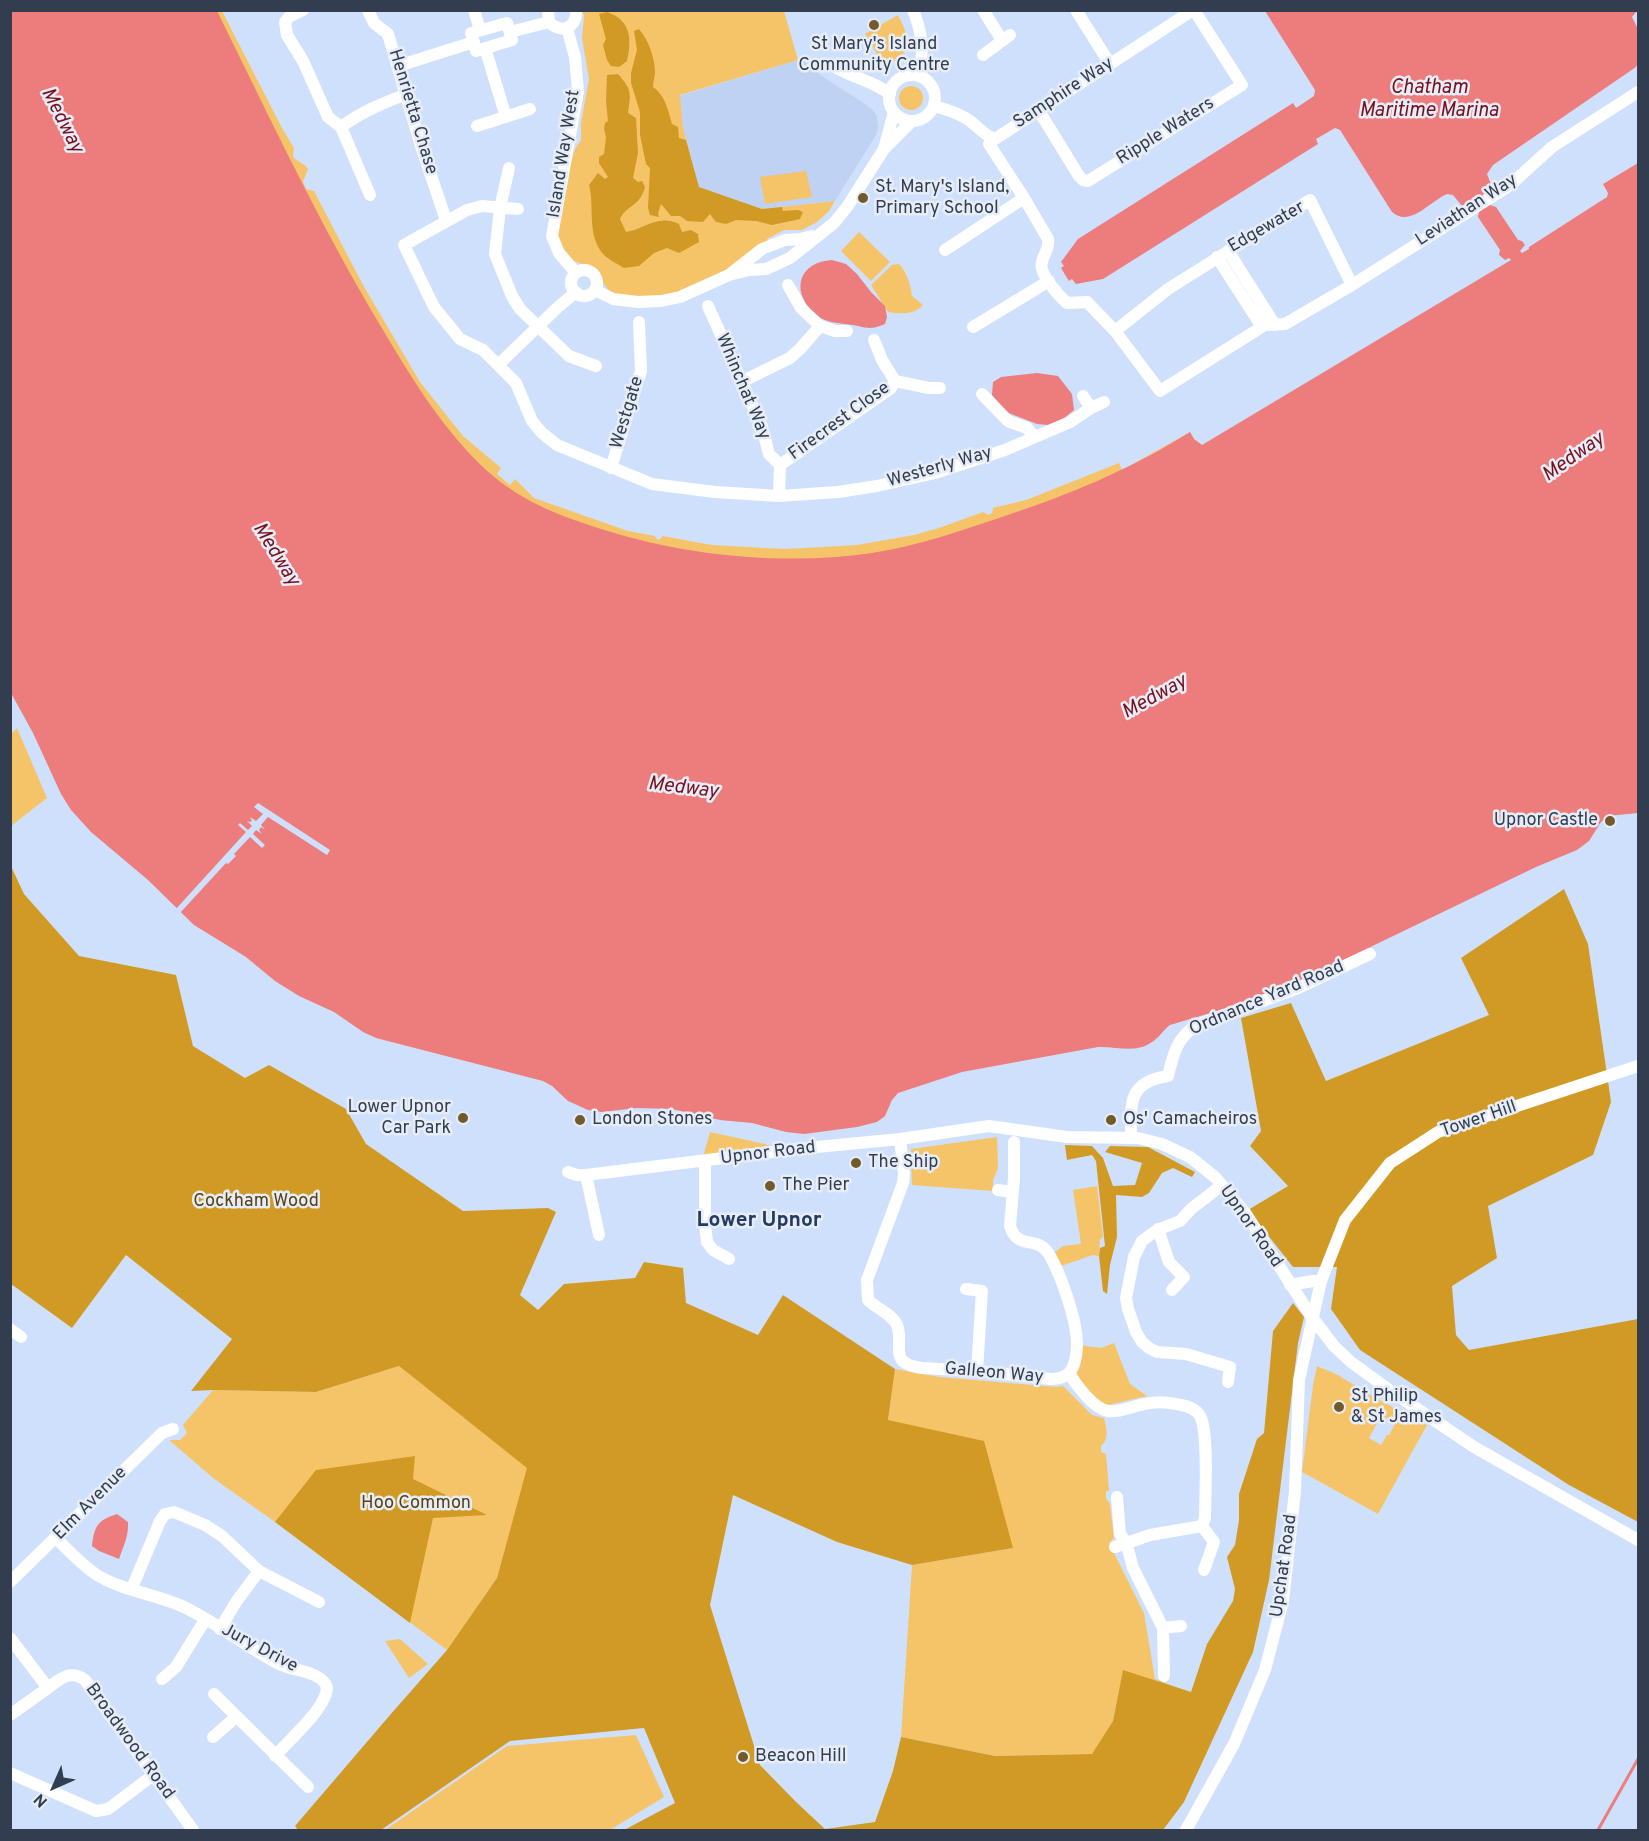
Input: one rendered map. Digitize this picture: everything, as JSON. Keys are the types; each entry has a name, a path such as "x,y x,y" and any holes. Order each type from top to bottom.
{"street":[{"path":"303,10 289,17 285,22 288,35 303,61 328,117 341,127 370,195"},
{"name":"Henrietta Chase","path":"368,10 374,23 388,34 421,146 446,220"},
{"path":"474,10 480,30"},
{"path":"510,32 548,16 558,29 567,28 576,19 576,10"},
{"path":"913,10 920,27 923,46 921,77"},
{"path":"983,10 1006,38 983,55"},
{"path":"1076,10 1110,64"},
{"name":"Samphire Way","path":"934,106 956,112 995,140 1194,10"},
{"name":"Ripple Waters","path":"1039,111 1079,176 1088,181 1242,85 1194,10"},
{"path":"398,66 479,45 512,40 507,22 471,33 479,45 506,117"},
{"name":"Island Way West","path":"567,28 575,57 578,91 552,236 559,253 576,273 584,270 593,274 597,282 595,290"},
{"path":"830,64 881,87 890,94"},
{"path":"576,273 572,285 576,292 585,296 595,290 613,299 638,302 661,301 680,297 729,275 766,269 787,260 834,223 884,149 912,121 925,117 934,106 934,92 927,81 914,75 901,78 892,87 890,94 894,112 899,117 912,121"},
{"name":"Leviathan Way","path":"1352,285 1509,186 1552,147 1638,92"},
{"path":"341,127 380,104 407,94"},
{"path":"477,126 530,109"},
{"path":"884,149 894,112"},
{"path":"995,140 989,144 1048,238 1049,246 1041,265 1048,281 1067,303 1087,302 1115,331 1160,392 1265,325 1285,324 1352,285"},
{"path":"509,168 500,208 495,254 512,296 520,309 569,356 596,366"},
{"name":"Edgewater","path":"1115,331 1168,289 1310,200 1352,285"},
{"path":"945,250 1026,202"},
{"path":"446,220 482,206 518,209"},
{"name":"Westerly Way","path":"446,220 404,244 434,307 460,339 483,350 516,383 532,421 542,434 557,445 652,484 715,492 779,496 838,492 877,486 935,473 1005,450 1070,422 1104,402"},
{"path":"729,275 766,248 785,240 804,239 820,233"},
{"path":"1222,254 1275,325"},
{"path":"1222,254 1262,327"},
{"path":"973,327 1048,281"},
{"path":"788,285 801,308 820,326 833,331 847,331"},
{"path":"498,365 576,292"},
{"name":"Whinchat Way","path":"708,306 764,432 769,453 780,465"},
{"name":"Westgate","path":"611,468 641,371 639,322"},
{"path":"741,382 790,358 820,326"},
{"name":"Firecrest Close","path":"874,340 882,360 895,381 940,388"},
{"name":"Firecrest Close","path":"779,496 780,465 891,388 895,381"},
{"path":"982,394 1008,421 1027,428 1035,437"},
{"path":"1083,396 1091,408"},
{"name":"Ordnance Yard Road","path":"1131,1138 1131,1107 1134,1094 1145,1083 1168,1076 1175,1050 1186,1031 1298,988 1370,954"},
{"name":"Tower Hill","path":"1313,1319 1321,1281 1345,1221 1390,1163 1438,1132 1638,1066"},
{"name":"Upnor Road","path":"568,1172 586,1175 796,1149 900,1139 988,1126 1067,1137 1131,1138 1162,1144 1190,1157 1208,1170 1222,1185 1246,1214 1313,1319 1334,1346 1352,1362 1397,1396 1474,1447 1638,1540"},
{"name":"Galleon Way","path":"900,1139 903,1183 867,1280 868,1300 890,1316 896,1325 897,1349 900,1358 906,1364 922,1368 1060,1378 1069,1373 1072,1368 1076,1355 1077,1334 1058,1274 1044,1248 1017,1239 1012,1233 1010,1226 1014,1142"},
{"path":"705,1161 707,1242 713,1250 729,1259"},
{"path":"586,1175 599,1235"},
{"path":"1222,1185 1180,1221 1158,1229 1144,1239 1138,1247 1127,1284 1126,1298 1136,1332 1149,1348 1157,1352 1186,1354 1230,1368"},
{"path":"998,1190 1013,1192"},
{"path":"1158,1229 1169,1262 1184,1277 1172,1290"},
{"path":"1290,1285 1321,1281"},
{"path":"966,1289 982,1290 977,1371"},
{"name":"Upchat Road","path":"1186,1830 1238,1734 1265,1670 1283,1601 1295,1491 1299,1380 1313,1319"},
{"path":"10,1329 21,1338"},
{"path":"1228,1382 1233,1355"},
{"path":"1069,1373 1076,1385 1092,1401 1108,1411 1158,1401 1194,1409 1200,1416 1204,1431 1205,1518 1202,1526"},
{"name":"Elm Avenue","path":"10,1582 162,1434 173,1429"},
{"path":"1117,1497 1121,1545 1163,1628 1164,1676"},
{"path":"132,1588 160,1521 165,1514 171,1512 196,1520 212,1529 259,1571 319,1602"},
{"path":"1121,1545 1150,1535 1202,1526"},
{"path":"1202,1526 1214,1542 1204,1570"},
{"name":"Jury Drive","path":"56,1538 97,1575 186,1608 284,1666 316,1675 326,1684 326,1694 322,1702 275,1756"},
{"path":"220,1629 259,1571"},
{"name":"Jury Drive","path":"162,1679 176,1667 205,1620"},
{"path":"1163,1628 1181,1626"},
{"path":"10,1638 48,1688 10,1715"},
{"name":"Broadwood Road","path":"48,1688 68,1675 77,1675 82,1678 193,1830"},
{"path":"214,1694 308,1787"},
{"path":"213,1737 236,1717"},
{"path":"10,1773 96,1811 108,1809 152,1776"}],"shaded area":[{"path":"798,60 805,61 820,75 873,110 877,116 876,135 835,201 762,209 699,187 683,128 679,96"}],"green space":[{"path":"182,11 222,11 294,148 293,157 308,169 303,182 306,189 314,191 363,285 420,382 463,436 501,468 497,474 510,485 515,479 534,498 628,531 655,536 659,540 663,536 712,545 784,549 857,545 914,535 983,512 989,515 993,508 1026,500 1119,463 1122,470 1190,432 1194,439 1202,445 848,592 472,502"},
{"path":"582,11 784,11 798,60 680,95 683,128 699,188 762,209 835,201 829,211 817,222 802,230 784,230 767,239 769,243 739,263 680,294 648,298 623,296 609,291 591,268 566,256 557,238 571,162 581,140 581,123 589,79 582,38 584,15"},
{"path":"607,12 621,20 628,31 627,61 619,67 611,66 603,45 606,39 599,14"},
{"path":"898,15 907,38 906,50 886,65 865,34"},
{"path":"639,29 648,43 654,61 653,87 663,99 672,124 678,127 679,138 686,140 699,187 762,209 782,207 783,211 798,210 803,212 800,219 772,225 736,220 726,224 716,222 710,214 703,222 687,221 680,216 671,216 661,204 659,217 650,215 648,208 650,168 646,164 640,135 640,112 631,83 637,50 634,31"},
{"path":"618,74 629,92 628,113 636,118 638,153 633,178 638,182 642,181 645,187 640,198 620,219 626,232 658,221 671,221 679,224 682,232 691,230 698,234 699,242 679,253 667,248 654,253 639,266 624,268 604,255 598,247 593,230 589,185 598,173 605,179 608,177 599,163 599,157 604,154 606,137 604,129 608,121 607,75"},
{"path":"911,86 920,89 923,98 920,107 911,110 902,107 899,98 902,89"},
{"path":"806,171 812,197 765,204 760,177"},
{"path":"859,232 890,262 871,281 841,251"},
{"path":"899,264 908,279 912,296 923,305 911,312 888,312 871,285 892,265"},
{"path":"17,728 47,798 11,826 11,734"},
{"name":"Cockham Wood","path":"10,864 24,894 79,956 176,975 193,1046 245,1078 269,1065 346,1109 366,1144 463,1211 548,1208 556,1212 520,1295 538,1310 564,1284 635,1278 644,1262 683,1268 686,1303 758,1335 783,1295 895,1369 888,1420 984,1441 1013,1548 912,1565 837,1542 733,1495 710,1605 760,1765 825,1829 875,1822 893,1771 901,1737 995,1756 1092,1754 1113,1721 1123,1670 1191,1692 1207,1644 1233,1601 1235,1589 1227,1557 1235,1545 1239,1520 1239,1494 1257,1439 1264,1433 1273,1331 1293,1303 1304,1317 1298,1343 1269,1580 1253,1652 1184,1802 1163,1830 624,1830 675,1803 644,1728 510,1741 381,1830 298,1830 295,1826 447,1650 497,1578 527,1468 399,1366 316,1392 191,1391 232,1339 126,1255 72,1328 11,1284"},
{"path":"1564,889 1588,944 1611,1102 1593,1155 1488,1206 1497,1258 1452,1286 1456,1335 1469,1350 1638,1319 1638,1522 1569,1485 1360,1350 1331,1309 1337,1267 1293,1267 1248,1210 1288,1186 1250,1146 1261,1131 1241,1018 1291,1003 1326,1081 1489,1015 1461,958"},
{"path":"710,1132 765,1144 770,1146 703,1157"},
{"path":"997,1137 998,1168 993,1181 993,1191 912,1185 911,1149"},
{"path":"1065,1145 1092,1146 1103,1158 1113,1186 1135,1185 1142,1163 1105,1152 1110,1146 1148,1147 1195,1172 1192,1177 1173,1168 1162,1173 1149,1193 1142,1197 1116,1195 1117,1237 1110,1265 1107,1294 1103,1291 1099,1256 1100,1248 1105,1246 1096,1161 1092,1155 1067,1160"},
{"path":"1097,1186 1103,1237 1100,1239 1099,1256 1093,1255 1058,1267 1052,1254 1063,1246 1081,1244 1073,1190"},
{"path":"1114,1343 1130,1384 1147,1396 1108,1405 1100,1403 1075,1377 1079,1345 1101,1348"},
{"name":"Hoo Common","path":"399,1366 528,1468 497,1578 447,1650 213,1478 169,1440 180,1440 187,1433 183,1425 213,1390 316,1392"},
{"path":"1317,1366 1338,1375 1375,1398 1427,1425 1378,1514 1302,1472","holes":["1381,1416 1395,1424 1381,1445 1369,1438"]},
{"path":"895,1369 940,1377 1063,1386 1092,1415 1104,1418 1106,1440 1101,1446 1101,1452 1106,1454 1109,1491 1106,1491 1106,1498 1110,1504 1114,1538 1109,1543 1144,1613 1155,1679 1191,1693 1123,1671 1113,1721 1093,1754 995,1756 901,1737 912,1565 1013,1548 888,1420"},
{"path":"415,1456 413,1479 487,1515 433,1518 410,1623 275,1522 316,1470"},
{"path":"400,1639 428,1664 409,1678 385,1641"},
{"path":"636,1735 664,1797 610,1830 385,1830 507,1746"}],"water":[{"path":"11,11 217,11 276,132 360,291 417,386 456,439 486,470 532,502 582,523 618,534 648,542 711,553 744,557 809,558 872,553 938,538 1027,509 1075,490 1145,458 1190,432 1194,439 1202,445 1511,260 1509,258 1505,260 1499,255 1500,250 1478,217 1479,212 1472,200 1462,206 1453,195 1447,194 1413,215 1399,216 1392,212 1340,130 1335,128 1316,139 1318,144 1103,279 1076,284 1072,279 1069,281 1061,268 1064,266 1061,262 1078,239 1293,103 1296,108 1314,96 1315,90 1265,11 1637,11 1632,17 1638,29 1636,67 1493,165 1487,174 1492,187 1483,194 1490,205 1496,207 1518,240 1525,245 1520,251 1522,253 1607,197 1608,193 1603,184 1638,163 1638,813 1608,816 1601,822 1589,841 1577,850 1536,867 1296,983 1234,1006 1170,1025 1146,1046 1133,1049 1098,1047 962,1072 898,1093 885,1116 877,1122 857,1127 804,1134 752,1123 720,1120 672,1109 637,1108 602,1112 588,1110 568,1101 543,1081 376,1038 363,1032 334,1012 299,996 275,981 246,957 194,925 148,880 91,832 71,810 61,794 33,733 11,693"},
{"path":"832,260 846,264 885,306 887,317 885,324 869,328 837,323 817,316 813,312 802,294 800,286 802,278 812,266"},
{"path":"1037,373 1058,376 1072,394 1074,410 1063,419 1048,425 1037,424 1006,412 992,395 993,382 1001,377"},
{"path":"117,1514 128,1522 127,1537 119,1559 92,1546 94,1533 101,1521"}],"pier":[{"path":"258,803 330,850 327,855 268,817 261,825 265,830 261,827 259,830 262,834 256,830 253,834 265,845 262,848 250,837 234,854 236,856 228,864 226,863 180,913 177,913 175,910 246,832 238,825 240,823 248,830 252,826 247,821 252,821 250,817 256,821 263,814 254,807"}],"waterway":[{"path":"1598,1830 1638,1759"}],"place":[{"name":"St Mary's Island Community Centre","path":"874,25"},
{"name":"St. Mary's Island, Primary School","path":"863,198"},
{"name":"Upnor Castle","path":"1610,821"},
{"name":"Lower Upnor Car Park","path":"463,1118"},
{"name":"London Stones","path":"580,1120"},
{"name":"Os' Camacheiros","path":"1111,1120"},
{"name":"The Ship","path":"856,1163"},
{"name":"The Pier","path":"770,1186"},
{"name":"St Philip & St James","path":"1339,1407"},
{"name":"Beacon Hill","path":"743,1757"}],"district":[{"name":"Lower Upnor","path":"759,1222"}],"water label":[{"name":"Chatham Maritime Marina","path":"1429,100"},
{"name":"Medway","path":"61,121"},
{"name":"Medway","path":"1574,458"},
{"name":"Medway","path":"275,555"},
{"name":"Medway","path":"1155,698"},
{"name":"Medway","path":"683,789"}]}
